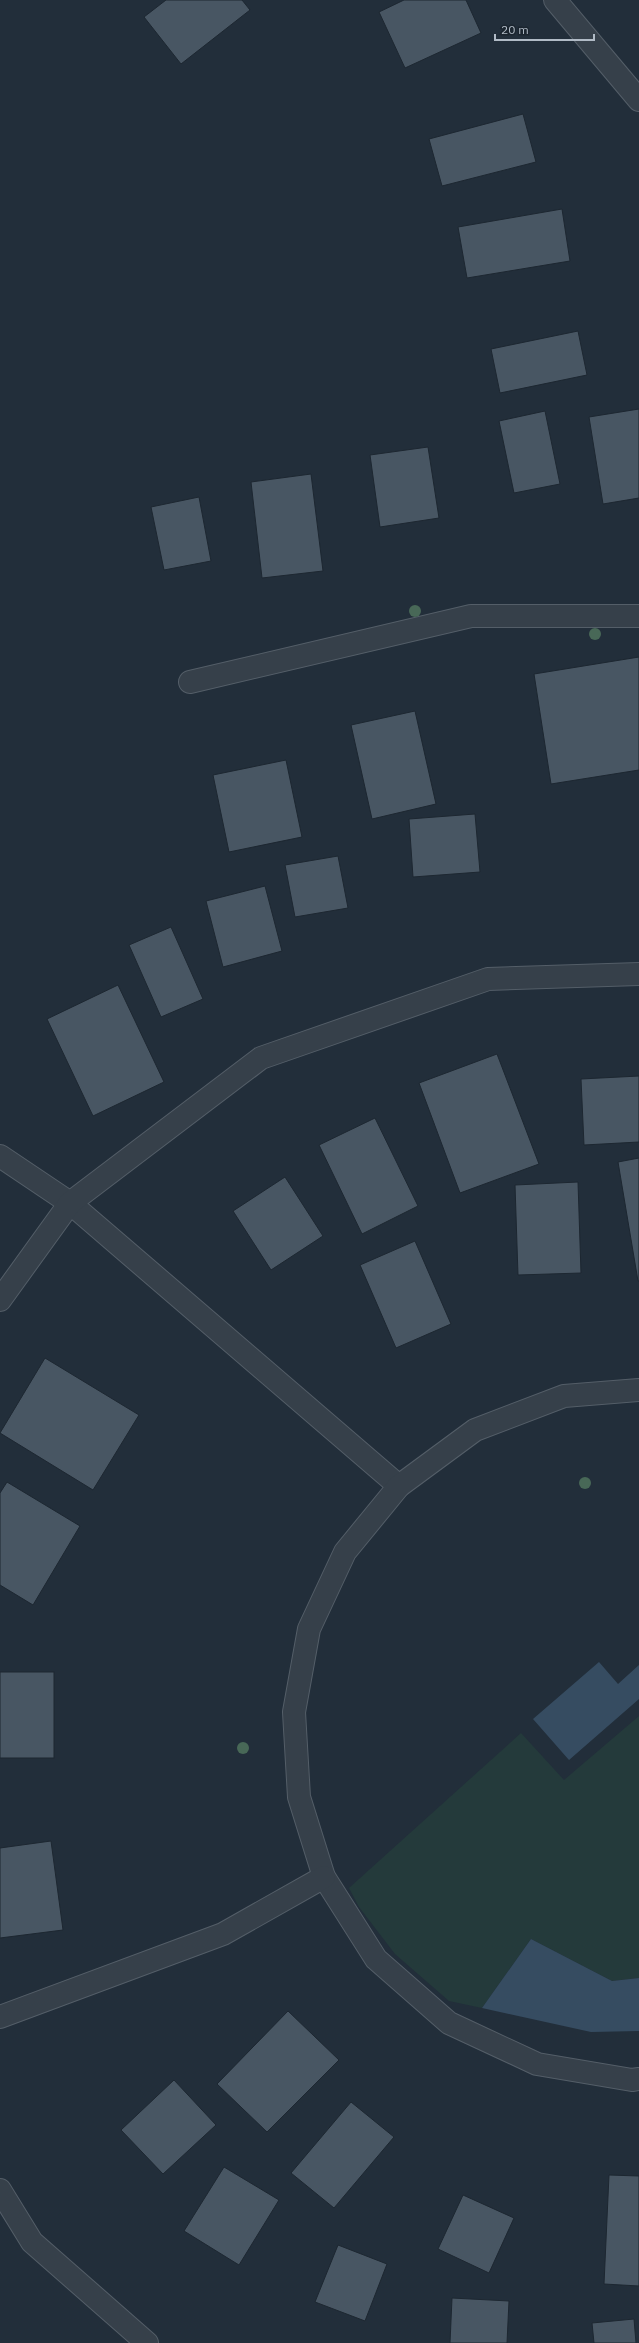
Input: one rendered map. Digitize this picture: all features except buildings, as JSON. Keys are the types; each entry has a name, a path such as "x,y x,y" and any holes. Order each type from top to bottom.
{"street":[{"path":"555,0 639,100"},
{"path":"190,682 472,616 639,616"},
{"path":"0,1300 70,1203 261,1058 488,979 639,974"},
{"path":"0,1156 70,1203 399,1486"},
{"path":"639,1390 564,1396 476,1430 399,1486 346,1552 309,1629 294,1712 299,1797 324,1877 376,1959 449,2023 537,2064 639,2079"},
{"path":"0,2018 223,1934 324,1877"},
{"path":"0,2190 32,2242 146,2343"}],"green space":[{"path":"639,1716 639,1978 612,1981 531,1939 482,2008 449,2001 395,1954 359,1907 349,1888 521,1733 564,1780"}],"water":[{"path":"599,1662 618,1684 639,1665 639,1699 569,1760 533,1719"},
{"path":"531,1939 612,1981 639,1978 639,2031 591,2032 482,2008"}]}
